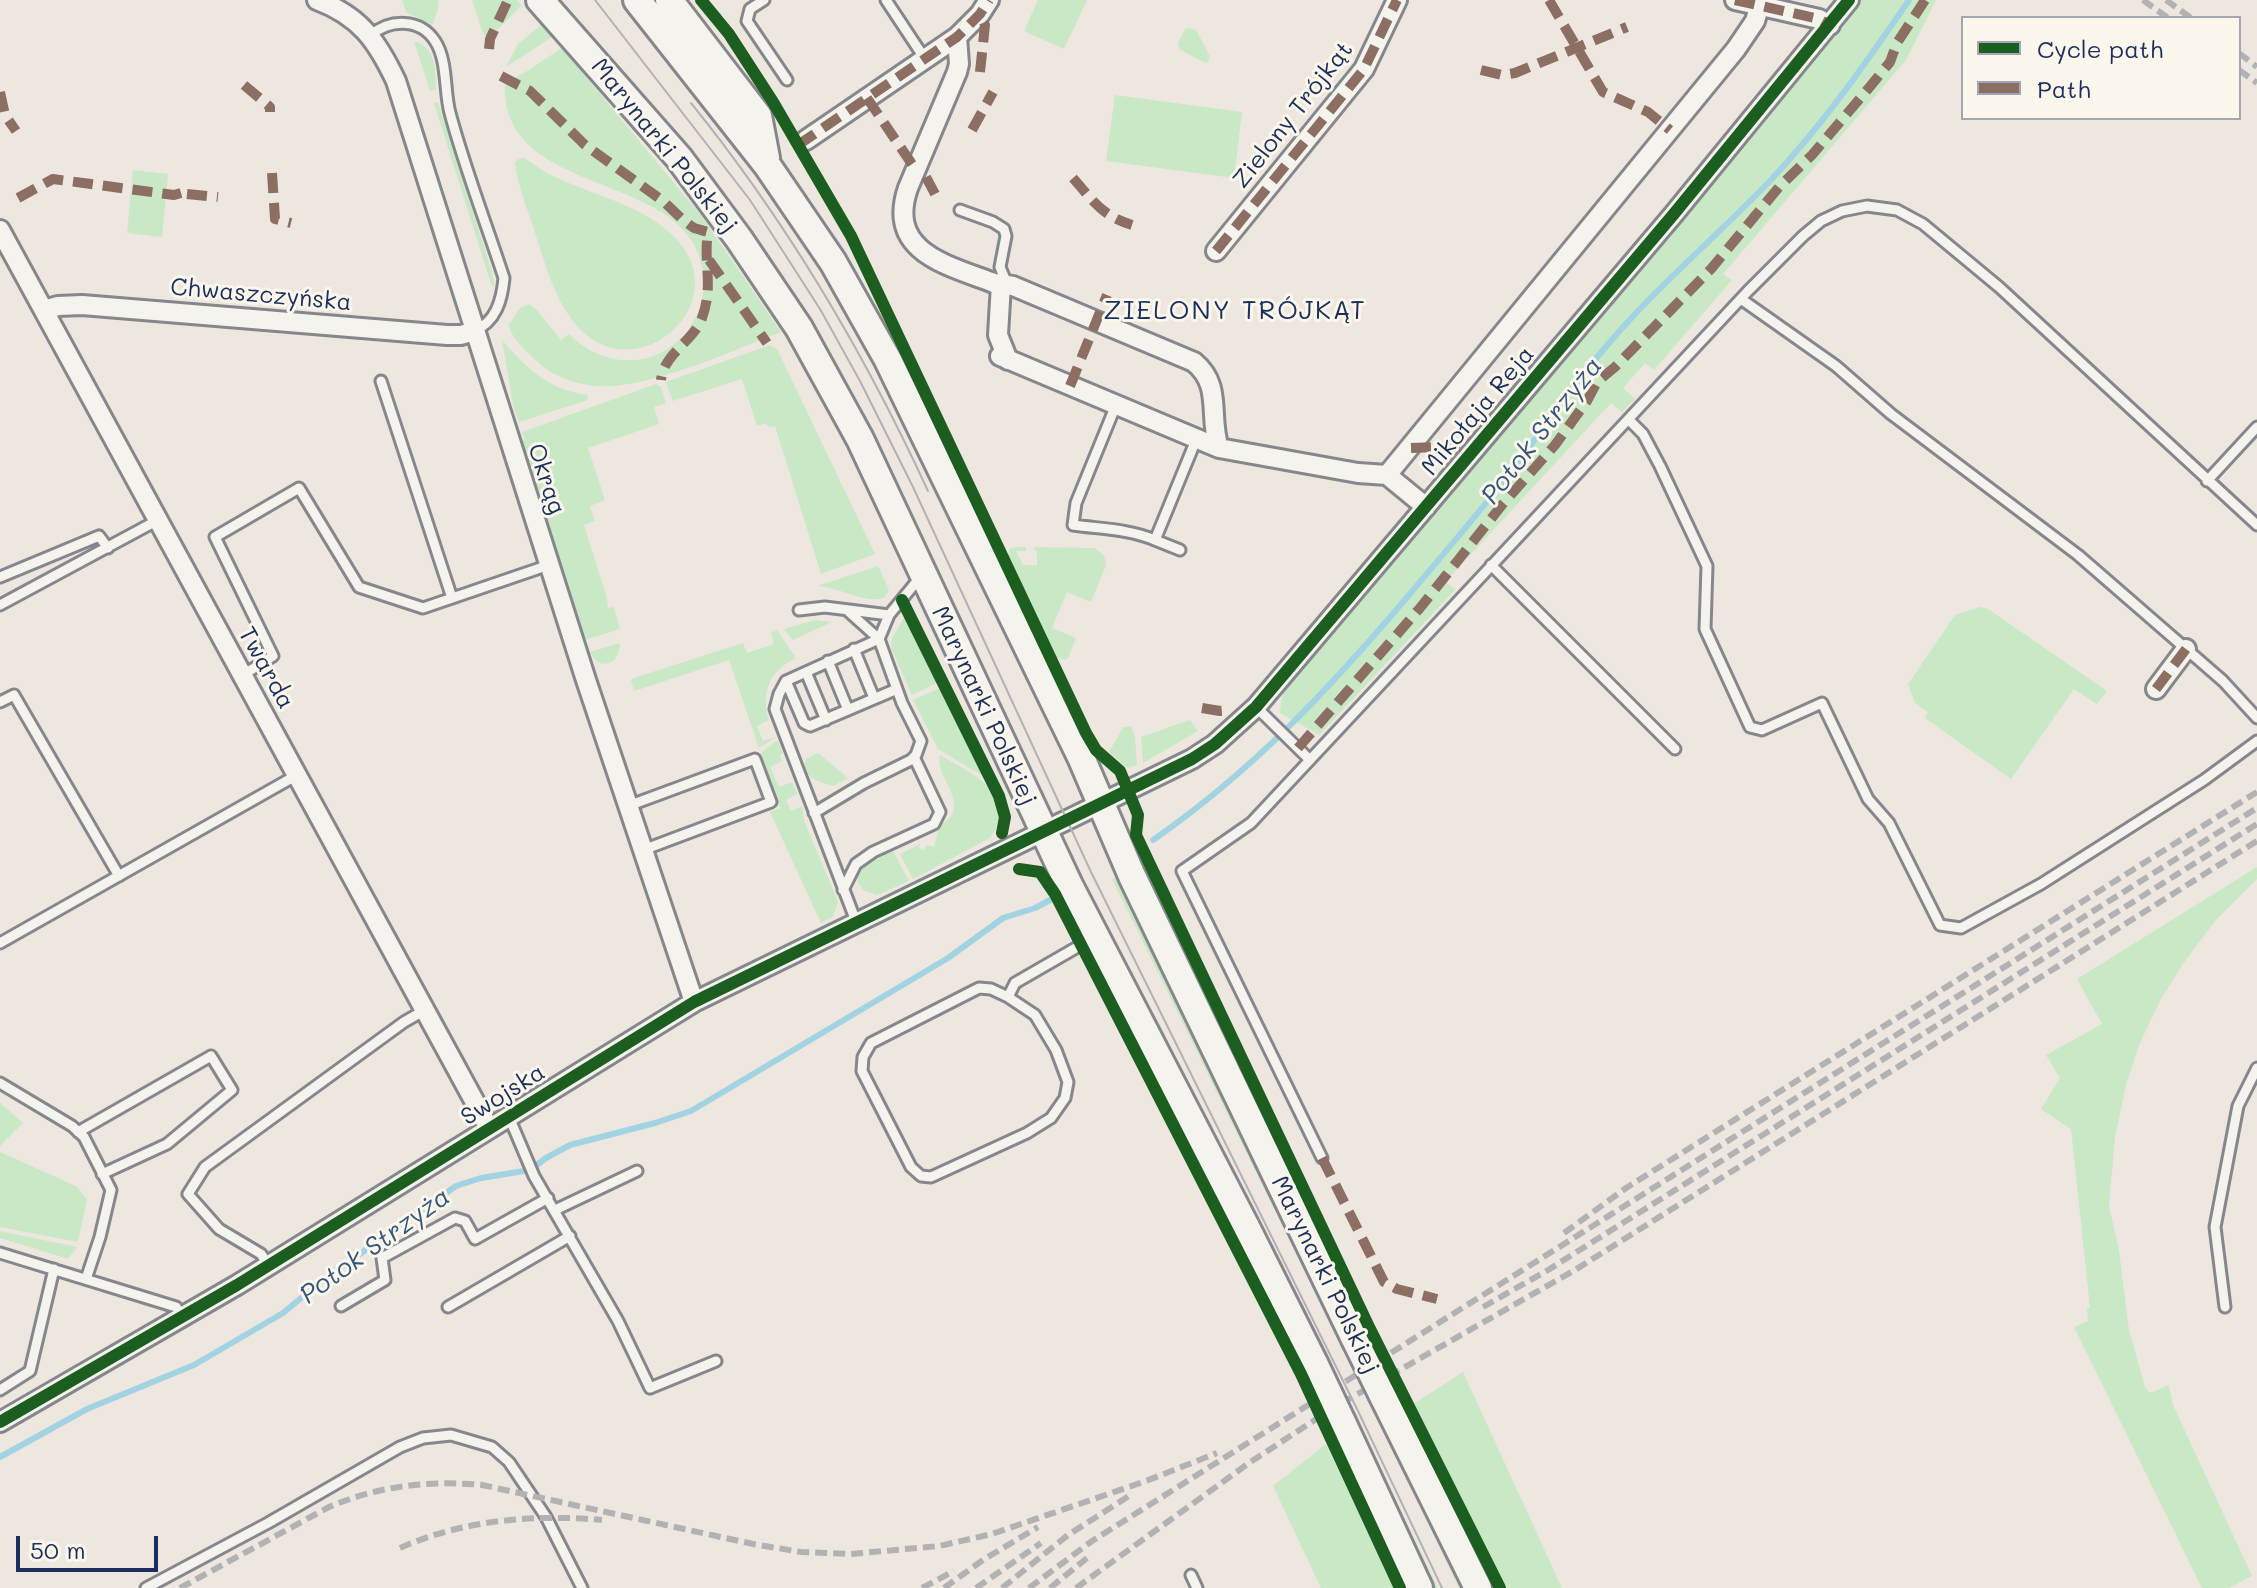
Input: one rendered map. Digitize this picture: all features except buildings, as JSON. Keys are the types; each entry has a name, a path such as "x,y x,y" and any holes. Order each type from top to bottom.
{"main road":[{"name":"Marynarki Polskiej","path":"540,0 679,158 799,328 860,439 1043,831 1315,1365 1419,1588"},
{"path":"669,0 758,116 767,165"},
{"name":"Marynarki Polskiej","path":"639,2 767,165 833,262 888,360 1101,804 1132,876 1478,1588"}],"street":[{"name":"Okrąg","path":"317,0 338,10 371,35 396,81 549,565 694,1002"},
{"path":"806,140 957,37 989,0"},
{"name":"Zielony Trójkąt","path":"1216,251 1364,69 1397,0"},
{"path":"1735,0 1819,19 1830,25"},
{"name":"Mikołaja Reja","path":"1043,831 1192,759 1215,744 1256,707 1849,0"},
{"name":"Mikołaja Reja","path":"1387,475 1736,49 1755,21 1760,4"},
{"path":"957,37 957,72 904,197 901,206 903,226 926,254 1194,362 1204,370 1212,385 1214,435 1219,448"},
{"name":"Twarda","path":"0,230 489,1128"},
{"name":"Mikołaja Reja","path":"1004,284 998,335 1004,358 1219,448 1358,473 1387,475 1426,507"},
{"name":"Chwaszczyńska","path":"44,310 82,305 447,335 474,331"},
{"path":"2156,689 2186,649"},
{"name":"Swojska","path":"0,1422 269,1266 694,1002 1043,831"}],"lane":[{"path":"764,0 750,9 747,21 787,80"},
{"path":"886,0 925,59"},
{"path":"371,35 389,24 403,22 420,28 433,38 441,54 450,114 504,278 502,295 494,315 485,327 474,331"},
{"path":"1322,1158 1182,871 1251,823 1741,299 1821,221 1842,211 1867,206 1897,210 1923,224 1999,287 2257,525"},
{"path":"960,210 1004,229 1006,236 1000,267 1004,284"},
{"path":"1741,299 1836,366 1891,414 2078,555 2223,681 2257,718"},
{"path":"381,381 452,598"},
{"path":"1116,405 1076,503 1073,525 1119,532 1134,531 1180,550"},
{"path":"1629,420 1643,434 1707,566 1705,629 1750,727 1762,730 1822,703 1868,799 1889,823 1940,925 1961,928 2041,884 2204,780 2257,741"},
{"path":"2207,481 2257,427"},
{"path":"1155,540 1196,440"},
{"path":"243,675 273,656 215,537 299,488 359,587 423,608 549,565"},
{"path":"0,605 158,520"},
{"path":"0,577 99,536 108,548"},
{"path":"1491,565 1675,749"},
{"path":"857,924 775,709 786,681 879,639 889,615 923,574"},
{"path":"799,610 825,607 889,615"},
{"path":"814,813 914,757 921,741 879,639 849,612"},
{"path":"854,649 874,698"},
{"path":"828,661 848,710"},
{"path":"806,672 826,720"},
{"path":"786,681 804,723 810,726 897,689"},
{"path":"0,702 14,695 119,876"},
{"path":"1256,707 1310,760"},
{"path":"843,890 856,864 873,852 934,824 938,819 940,812 914,757"},
{"path":"628,806 755,759 771,802 643,850"},
{"path":"0,943 297,775"},
{"path":"1008,997 1015,983 1096,937"},
{"path":"979,988 991,989 1008,997 1035,1015 1056,1050 1068,1082 1065,1098 1051,1118 1027,1133 931,1177 921,1176 911,1167 862,1071 863,1057 871,1043 979,988"},
{"path":"269,1266 261,1254 219,1229 188,1194 205,1167 404,1022 425,1010"},
{"path":"78,1132 211,1056 232,1090 167,1144 102,1174"},
{"path":"2225,1307 2215,1227 2238,1106 2257,1068"},
{"path":"0,1083 84,1137 111,1190 86,1279"},
{"path":"509,1117 534,1176 618,1321 650,1388 716,1361"},
{"path":"555,1210 637,1171"},
{"path":"341,1306 385,1280 382,1258 455,1218 465,1221 475,1239 548,1198"},
{"path":"448,1307 570,1236"},
{"path":"0,1253 176,1307 182,1315"},
{"path":"0,1390 30,1371 54,1269"},
{"path":"146,1588 400,1447 423,1438 451,1435 492,1447 509,1462 546,1517 578,1587"},
{"path":"1191,1575 1197,1588"}],"green space":[{"path":"402,0 438,0 432,25 406,12"},
{"path":"472,0 517,0 522,5 489,38 483,34"},
{"path":"1038,0 1087,0 1064,49 1024,31"},
{"path":"1862,0 1936,0 1906,60 1723,274 1732,280 1654,370 1645,363 1623,388 1635,399 1622,412 1611,403 1446,581 1455,590 1319,735 1280,713 1282,693"},
{"path":"541,25 552,37 506,67 518,44"},
{"path":"1185,29 1196,30 1210,56 1206,63 1180,50 1178,43"},
{"path":"414,41 422,44 431,54 436,90 430,91"},
{"path":"562,48 703,218 781,332 675,372 613,386 581,384 561,377 542,366 515,339 509,325 520,308 529,304 561,340 569,334 595,353 625,360 640,359 669,348 682,337 695,319 703,297 704,282 695,245 671,219 638,200 564,168 533,149 511,121 505,82"},
{"path":"1115,95 1242,112 1234,178 1106,161"},
{"path":"438,102 495,287 491,284 434,103"},
{"path":"524,158 551,175 636,210 678,241 692,266 695,290 687,313 671,332 650,345 626,350 601,344 578,327 553,285 524,201 515,163"},
{"path":"133,170 168,174 162,237 127,233"},
{"path":"502,340 539,376 561,388 587,395 588,400 519,422 513,405"},
{"path":"770,345 777,349 875,554 821,574 775,426 768,427 766,423 757,426 742,379 673,401 666,382"},
{"path":"656,384 661,387 666,403 654,407 659,424 588,448 605,500 590,506 595,521 584,525 608,608 614,607 620,629 584,640 520,442 525,440 522,432"},
{"path":"1026,547 1026,551 1016,551 1023,565 1037,565 1034,547 1094,548 1104,555 1106,565 1091,602 1067,592 1052,628 1076,638 1065,660 1056,657 1008,555 1010,548"},
{"path":"878,566 889,590 884,598 868,599 817,586"},
{"path":"1980,607 1988,609 2107,691 2097,704 2074,689 2011,779 1925,718 1928,712 1915,703 1908,684 1955,615"},
{"path":"905,616 937,680 935,684 912,695 891,648 892,638"},
{"path":"815,620 832,622 793,640 784,629"},
{"path":"777,630 796,658 780,669 769,683 766,701 769,720 757,726 763,741 776,737 759,748 729,660 634,691 631,680 634,678 743,643 747,653 774,644 771,633"},
{"path":"620,643 617,656 609,663 599,662 590,652"},
{"path":"938,689 983,776 938,749 913,700"},
{"path":"1190,720 1198,731 1143,763 1141,737"},
{"path":"1131,726 1137,765 1128,768 1109,752 1123,727"},
{"path":"778,740 782,761 770,767 779,787 792,782 797,794 786,800 791,811 802,806 804,820 838,902 833,917 821,923 770,812 780,808 761,753"},
{"path":"818,753 848,778 833,786 812,778 806,770 806,759"},
{"path":"940,755 988,787 1000,809 998,823 990,838 913,879 900,854 920,844 919,848 924,850 927,845 934,847 939,829 954,810 951,792 940,769"},
{"path":"893,851 909,881 877,895 863,890 858,882 858,872 862,870 860,866"},
{"path":"2257,867 2257,879 2215,921 2182,965 2139,1045 2126,1085 2115,1137 2109,1206 2119,1250 2129,1330 2145,1387 2150,1393 2169,1385 2173,1405 2252,1576 2229,1588 2202,1588 2074,1327 2088,1321 2087,1308 2090,1308 2071,1129 2041,1109 2060,1078 2046,1055 2102,1024 2077,979"},
{"path":"1116,877 1206,1067 1273,1190 1347,1344 1342,1347 1112,879"},
{"path":"1154,1013 1234,1172 1231,1174 1149,1016"},
{"path":"0,1103 23,1123 0,1146"},
{"path":"0,1152 76,1186 87,1199 78,1242 0,1227"},
{"path":"0,1231 77,1247 68,1259 0,1238"},
{"path":"1463,1372 1562,1588 1507,1588 1412,1405"},
{"path":"1374,1402 1466,1588 1459,1588 1371,1403"},
{"path":"1354,1414 1438,1588 1431,1588 1351,1416"},
{"path":"1326,1444 1394,1588 1321,1588 1273,1486"}],"waterway":[{"name":"Potok Strzyża","path":"1153,840 1258,756 1350,663 1488,501 1580,378 1623,327 1769,182 1807,139 1860,71 1909,0"},
{"name":"Potok Strzyża","path":"0,1457 87,1409 194,1365 283,1313 323,1280 456,1186 481,1178 530,1170 570,1145 691,1111 948,958 1003,918 1050,900"}],"tram line":[{"path":"595,0 750,200 820,309 860,381 913,487 1091,872 1358,1411 1442,1588"},
{"path":"691,103 760,194 822,290 877,388 928,491"}],"railway":[{"path":"2143,0 2165,16"},
{"path":"2166,0 2188,16"},
{"path":"2241,55 2257,67"},
{"path":"2241,71 2257,83"},
{"path":"1564,1233 1626,1188 2257,792"},
{"path":"1029,1588 1092,1541 2257,808"},
{"path":"1483,1307 1548,1270 2257,824"},
{"path":"1076,1588 1249,1463 1333,1408 1575,1270 2257,841"},
{"path":"180,1588 329,1507 366,1494 404,1486 443,1483 482,1485 753,1544 801,1552 851,1554 939,1546 992,1534 1217,1453"},
{"path":"1002,1588 1068,1535 1132,1494"},
{"path":"400,1548 448,1531 499,1521 550,1518 602,1520"},
{"path":"944,1588 1038,1527"},
{"path":"976,1588 1041,1543"},
{"path":"1050,1588 1087,1558"},
{"path":"922,1588 954,1571"}],"marked path":[{"path":"489,49 490,39 508,0"},
{"path":"798,145 957,37 989,0"},
{"path":"1216,251 1364,69 1397,0"},
{"path":"1549,0 1603,92 1648,112 1670,130"},
{"path":"1735,0 1819,19 1830,25"},
{"path":"1298,748 1420,608 1502,505 1555,445 1597,382 1711,269 1779,187 1812,155 1868,89 1890,62 1897,43 1925,0"},
{"path":"980,14 985,25 980,72"},
{"path":"1481,70 1502,75 1515,73 1627,27"},
{"path":"501,76 530,91 585,145 663,201 694,228 708,232 708,284 702,318 667,362 661,380"},
{"path":"244,85 270,107 270,112"},
{"path":"0,92 5,115 16,131"},
{"path":"972,130 993,92"},
{"path":"867,98 916,170"},
{"path":"272,173 275,219 291,223"},
{"path":"926,177 935,194"},
{"path":"1073,178 1105,212 1132,225"},
{"path":"18,198 53,179 174,195 181,193"},
{"path":"187,194 218,197"},
{"path":"709,260 767,343"},
{"path":"1070,386 1107,295"},
{"path":"1411,448 1460,446"},
{"path":"2156,689 2186,649"},
{"path":"1202,708 1231,710"},
{"path":"1322,1158 1384,1282 1397,1289 1437,1299"}],"cycle path":[{"path":"701,0 729,34 773,102 851,236 1086,733 1096,750 1120,771 1138,815 1136,835 1370,1329 1500,1588"},
{"path":"0,1422 237,1285 694,1002 1192,759 1215,744 1256,707 1673,215 1849,0"},
{"path":"902,600 999,796 1005,817 1002,833"},
{"path":"1019,869 1040,872 1055,894 1301,1374 1400,1588"}],"district":[{"name":"ZIELONY TRÓJKĄT","path":"1235,311"}]}
